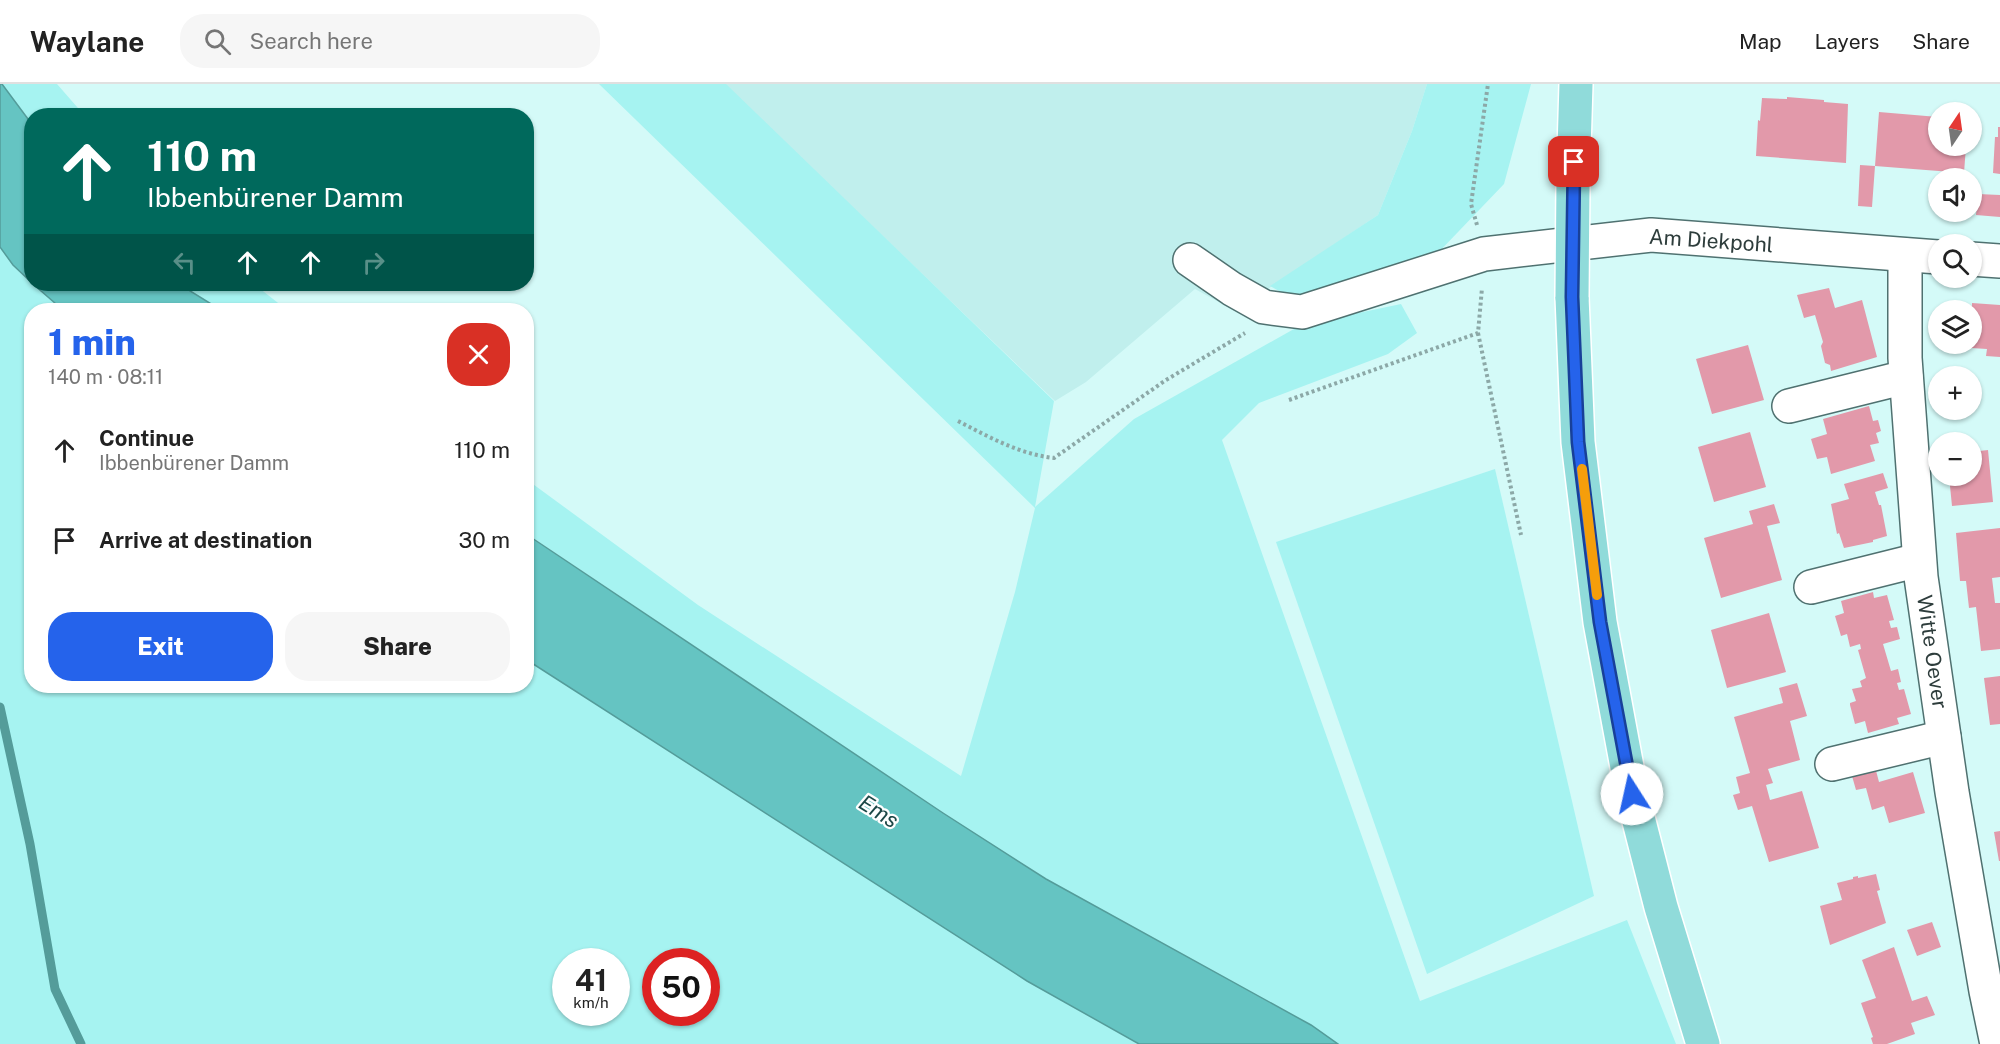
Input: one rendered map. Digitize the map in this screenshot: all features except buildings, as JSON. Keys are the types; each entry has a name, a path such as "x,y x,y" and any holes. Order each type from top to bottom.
{"main road":[{"path":"1576,84 1572,297 1578,442 1600,622 1632,794 1661,907 1703,1044"}],"street":[{"name":"Am Diekpohl","path":"1190,260 1232,289 1264,307 1302,312 1484,254 1651,235 1928,256"},
{"name":"Witte Oever","path":"1905,255 1906,377 1919,560 1944,737 1986,991 1997,1044"},
{"path":"1982,260 2000,261"},
{"path":"1789,406 1906,377"},
{"path":"1811,587 1919,560"},
{"path":"1832,764 1944,737"}],"path":[{"path":"1488,84 1471,204 1484,254 1478,333 1521,535"},
{"path":"958,421 1003,444 1035,456 1054,458 1166,380 1254,329"},
{"path":"1289,400 1478,333"}],"shaded area":[{"path":"2,84 57,84 78,108 24,108 24,114"},
{"path":"599,84 726,84 1054,401 1035,507 1134,419 1301,325 1401,304 1417,333 1388,354 1259,403 1222,440 1420,1001 1627,920 1676,1044 1338,1044 1311,1025 1046,879 943,813 534,539 534,485 698,605 961,776 1015,592 1035,508"},
{"path":"724,84 1427,84 1412,131 1378,215 1235,311 1195,289 1086,382 1055,401"},
{"path":"1427,84 1531,84 1504,184 1435,256 1290,297 1270,286 1378,215 1412,131"},
{"path":"0,247 13,265 24,275 24,291 42,291 55,303 24,303 24,693 534,693 534,664 1027,981 1139,1044 0,1044"},
{"path":"190,291 263,291 278,303 210,303"},
{"path":"1495,469 1594,896 1427,974 1276,542"}],"water":[{"path":"0,84 2,84 24,114 24,275 0,247"},
{"path":"41,291 190,291 210,303 55,303"},
{"name":"Ems","path":"534,539 943,813 1046,879 1311,1025 1338,1044 1139,1044 1027,981 534,664"}],"waterway":[{"path":"0,707 30,844 55,989 81,1044"}],"slow traffic":[{"path":"1582,469 1597,595"}],"route":[{"path":"1574,162 1572,297 1578,442 1600,622 1632,794"}]}
